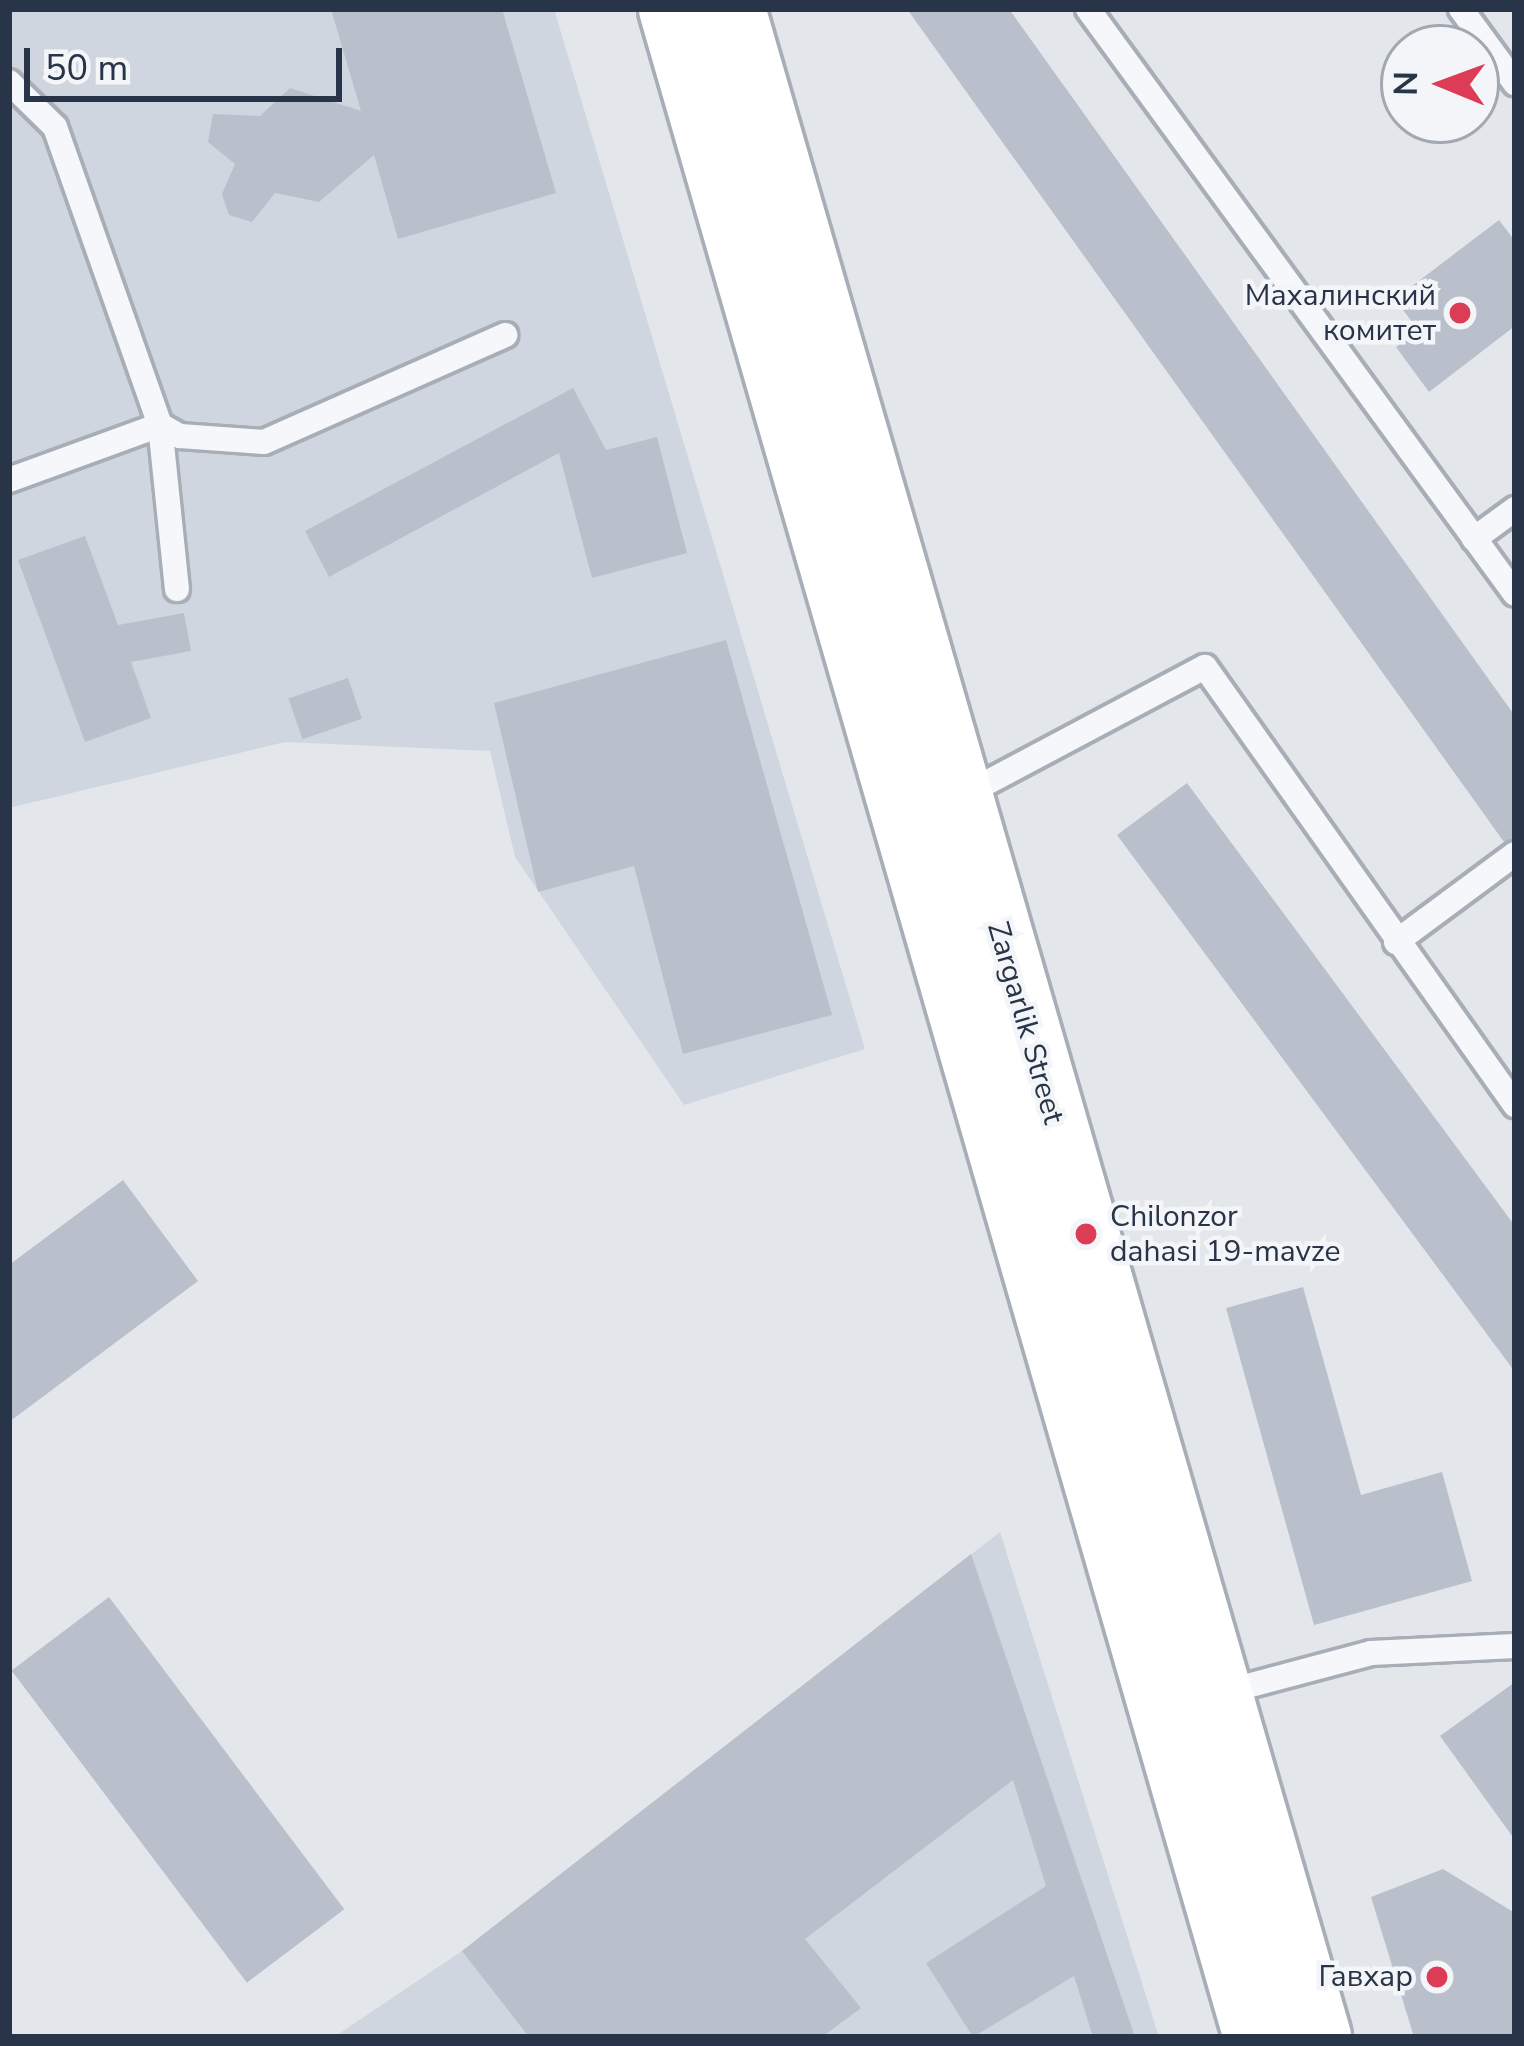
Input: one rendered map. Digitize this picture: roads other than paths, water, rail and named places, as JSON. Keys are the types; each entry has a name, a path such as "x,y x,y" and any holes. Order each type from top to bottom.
{"main road":[{"name":"Zargarlik Street","path":"671,9 1219,1694 1318,2037"},
{"name":"Zargarlik Street","path":"732,9 932,806 1257,2037"}],"lane":[{"path":"1088,9 1515,594"},
{"path":"1461,9 1515,83"},
{"path":"9,82 55,127 160,425 177,589"},
{"path":"9,480 160,425 245,447 505,335"},
{"path":"1474,539 1515,509"},
{"path":"932,806 1205,668 1515,1105"},
{"path":"1396,942 1515,854"},
{"path":"1219,1694 1371,1653 1515,1646"}],"place":[{"name":"Махалинский комитет","path":"1460,313"},
{"name":"Chilonzor dahasi 19-mavze","path":"1086,1234"},
{"name":"Гавхар","path":"1437,1977"}]}
